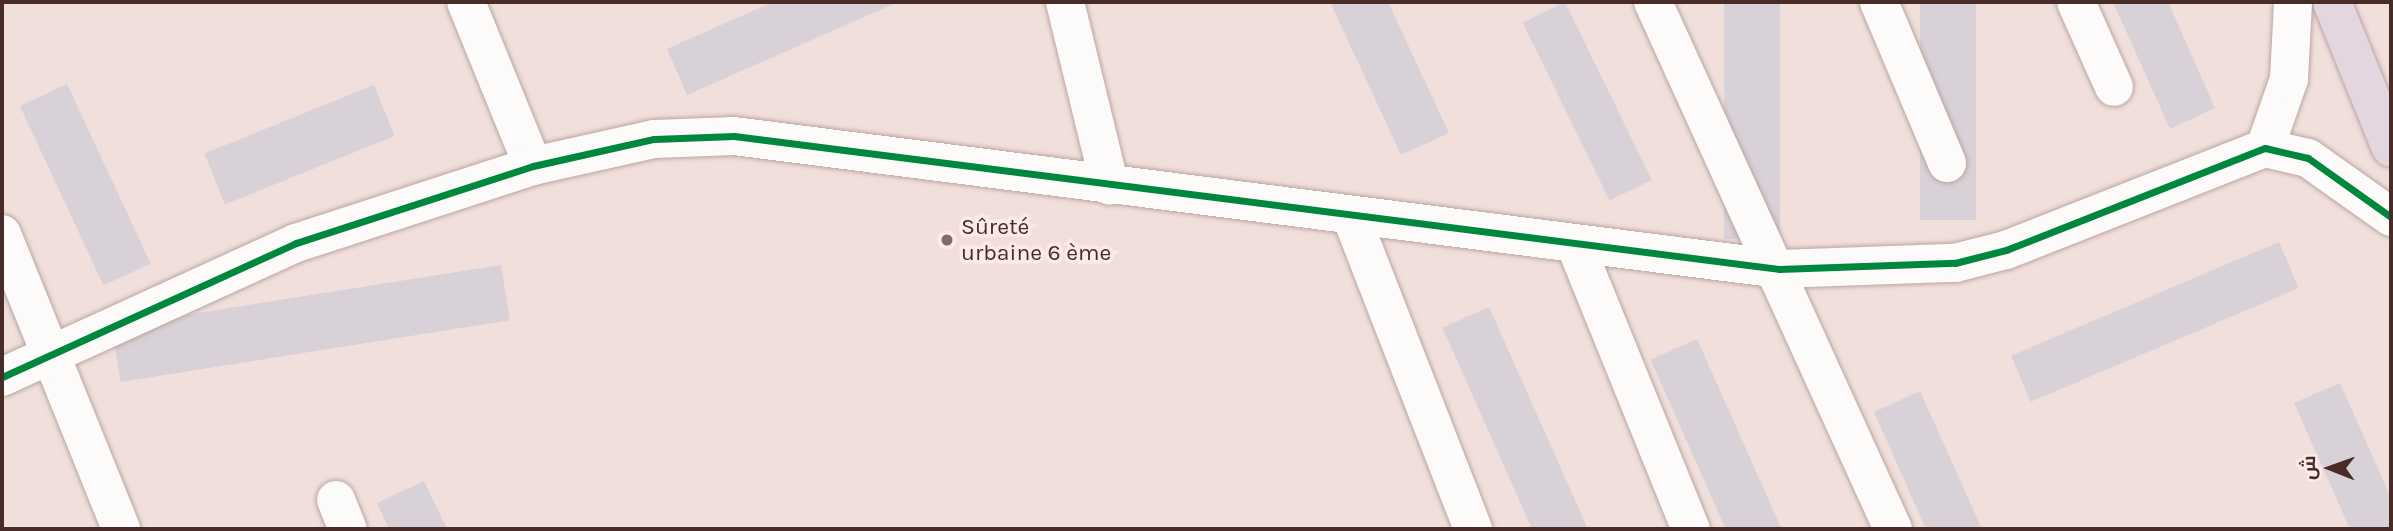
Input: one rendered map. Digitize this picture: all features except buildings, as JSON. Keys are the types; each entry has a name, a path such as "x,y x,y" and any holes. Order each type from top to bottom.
{"highway":[{"path":"2332,2 2391,148"}],"street":[{"path":"466,2 533,166"},
{"path":"1065,2 1111,186"},
{"path":"1653,2 1779,269 1893,529"},
{"path":"1879,2 1947,163"},
{"path":"2076,2 2114,87"},
{"path":"2265,148 2289,79 2293,2"},
{"path":"2,377 296,243 533,166 654,139 734,136 1779,269 1955,263 2007,250 2265,148 2308,158 2391,216"},
{"path":"1351,216 1473,529"},
{"path":"2,233 49,356 121,529"},
{"path":"1575,244 1691,529"}],"cycle path":[{"path":"2,377 296,243 533,166 654,139 734,136 1779,269 1955,263 2006,250 2265,148 2308,158 2391,217"}],"place":[{"name":"Sûreté urbaine 6 ème","path":"947,240"}]}
